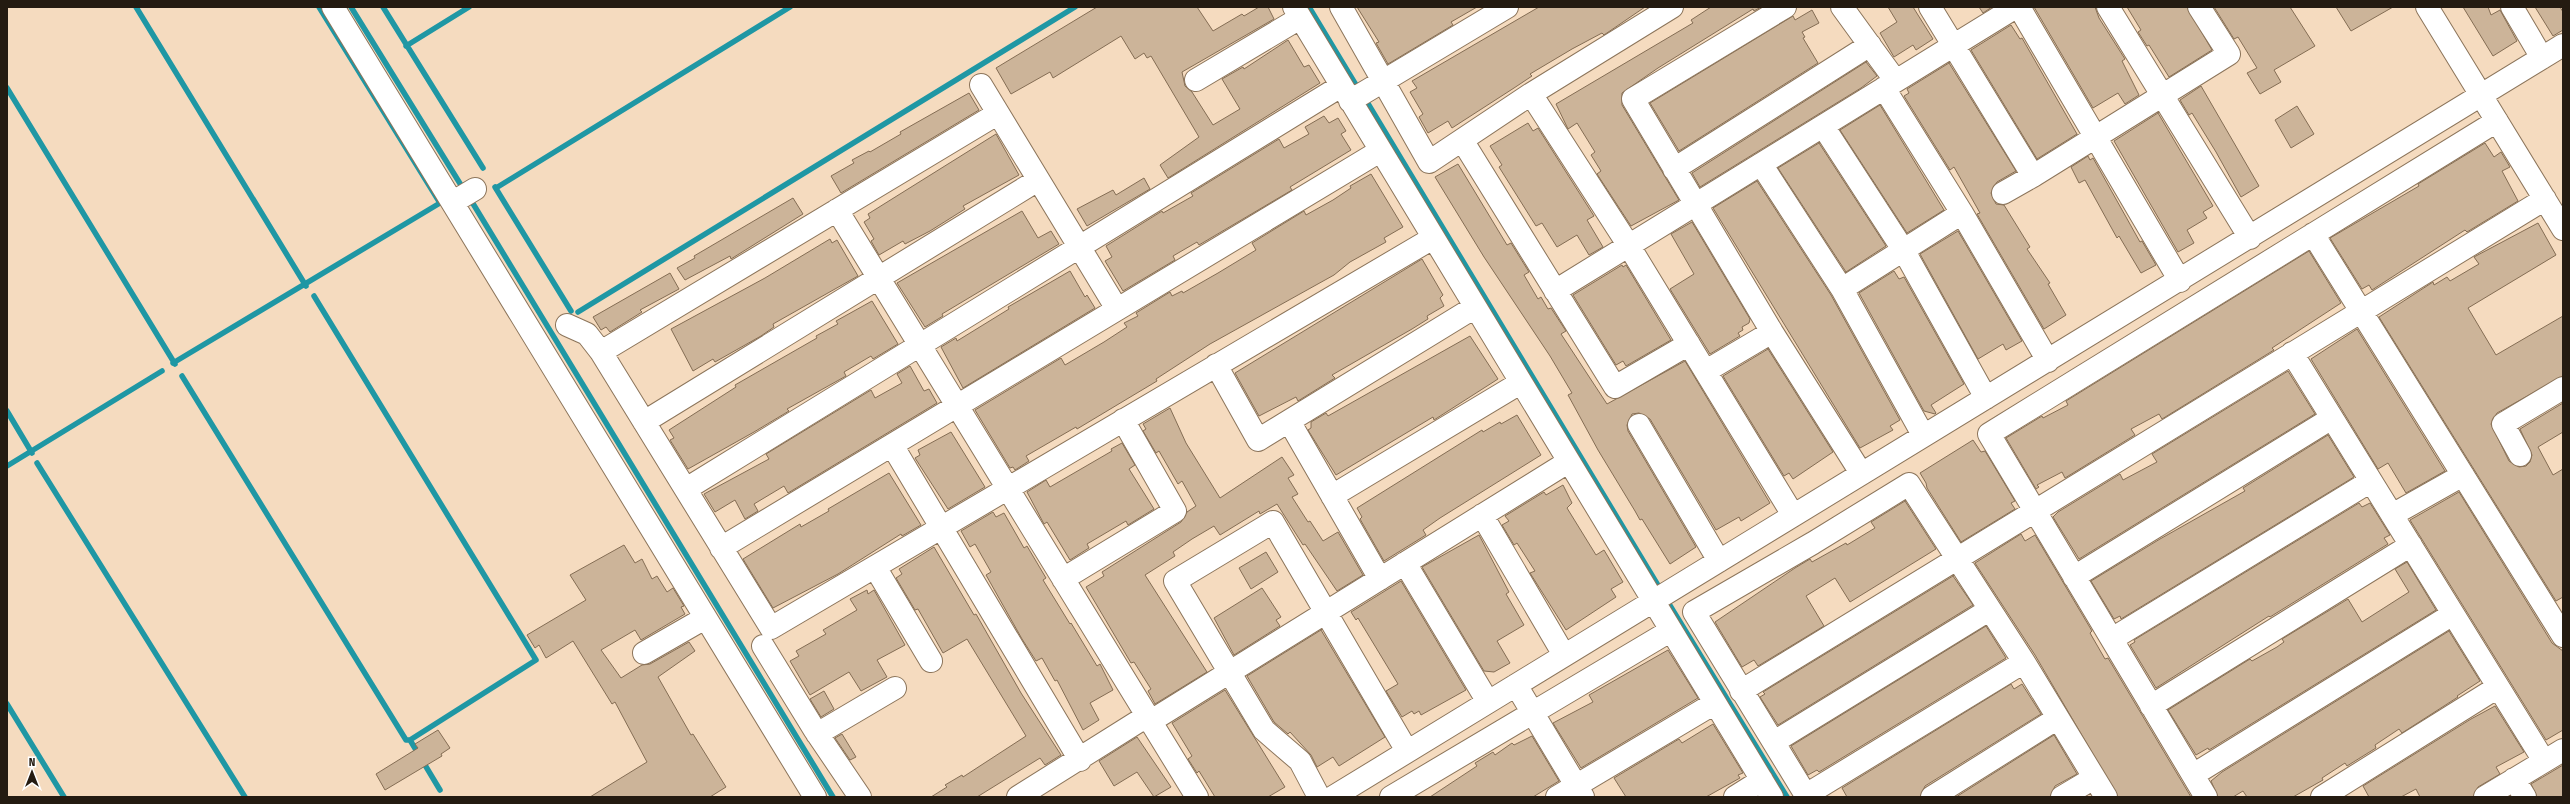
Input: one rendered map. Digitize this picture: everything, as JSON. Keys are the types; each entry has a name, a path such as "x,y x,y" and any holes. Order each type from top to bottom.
{"street":[{"path":"333,7 705,618 786,744 815,797"},
{"path":"1341,7 1382,82 1429,162 1660,10"},
{"path":"686,489 1079,248 1346,94 1382,82 1507,7"},
{"path":"1785,7 1633,99 1772,332 1861,473"},
{"path":"1842,7 1870,45 1962,213 2048,361"},
{"path":"1930,7 2033,176"},
{"path":"1556,291 1890,84 2018,7 2180,280"},
{"path":"2108,7 2250,238"},
{"path":"2003,194 2229,54 2199,7"},
{"path":"2427,7 2563,229"},
{"path":"2512,7 2542,58"},
{"path":"1196,80 1297,12 1670,631 1767,788 1734,797"},
{"path":"1674,169 1870,45"},
{"path":"1333,797 1922,435 2048,361 2250,238 2381,154 2482,96 2563,45"},
{"path":"981,85 997,114 1117,309"},
{"path":"1531,94 1629,246 1793,515"},
{"path":"601,352 997,114"},
{"path":"2206,797 1989,434 2497,121"},
{"path":"1823,126 1904,251 1986,398"},
{"path":"1462,140 1615,387 1689,344"},
{"path":"721,548 1380,151"},
{"path":"1761,164 1842,289 1922,435"},
{"path":"644,422 1038,180"},
{"path":"1741,690 2545,199"},
{"path":"837,210 1197,797"},
{"path":"1842,289 1962,213"},
{"path":"2313,234 2563,636"},
{"path":"567,325 587,334 601,352 771,628 1433,238"},
{"path":"1216,365 1258,440 1475,307"},
{"path":"1706,371 1772,332"},
{"path":"2292,353 2544,761"},
{"path":"1332,496 1520,383"},
{"path":"2520,455 2503,424 2563,388"},
{"path":"2074,577 2332,418"},
{"path":"1063,579 1175,511 1123,420"},
{"path":"1289,421 1380,579"},
{"path":"1639,425 1719,561"},
{"path":"892,445 1080,760"},
{"path":"1018,797 1045,790 1080,760 1149,718 1228,673 1568,462"},
{"path":"2392,516 2463,475"},
{"path":"2112,639 2371,481"},
{"path":"2024,662 1807,796 1694,612 1813,543 1909,484 2024,662 2106,797"},
{"path":"1482,516 1564,655"},
{"path":"1318,797 1300,761 1264,730 1228,673 1175,581 1273,522 1408,751"},
{"path":"2152,706 2411,545"},
{"path":"1405,563 1488,702"},
{"path":"875,567 931,661"},
{"path":"1774,742 1989,610"},
{"path":"2193,775 2453,614"},
{"path":"644,653 705,618"},
{"path":"1404,794 1670,631"},
{"path":"763,646 814,731 860,797"},
{"path":"1516,685 1532,715 1580,792"},
{"path":"2322,797 2498,687"},
{"path":"786,744 814,731 895,688"},
{"path":"1557,797 1580,792 1715,704"},
{"path":"1932,797 2058,718"},
{"path":"2485,797 2520,788 2544,761 2563,750"},
{"path":"2062,797 2094,778"}],"building":[{"path":"1097,7 1197,7 1213,31 1242,14 1244,16 1259,7 1268,7 1274,19 1182,72 1185,86 1192,92 1213,125 1240,109 1222,79 1243,67 1244,69 1288,40 1304,67 1309,65 1320,83 1168,178 1160,165 1199,137 1151,56 1147,58 1144,53 1135,59 1121,36 1053,78 1050,72 1011,94 996,68"},
{"path":"1357,7 1477,7 1451,22 1453,25 1388,64 1376,43 1379,42"},
{"path":"1539,7 1645,7 1604,35 1602,33 1530,74 1532,76 1452,128 1448,121 1428,133 1419,117 1423,114 1410,92 1417,88 1412,81"},
{"path":"1711,7 1761,7 1754,11 1753,9 1658,68 1622,93 1622,105 1679,200 1631,226 1597,174 1601,171 1591,155 1595,152 1577,123 1568,129 1556,104 1693,23 1691,20"},
{"path":"1888,7 1913,7 1933,39 1916,50 1913,45 1894,57 1880,33 1897,22"},
{"path":"1979,7 1992,7 1983,13"},
{"path":"2034,7 2095,7 2099,18 2125,59 2122,61 2139,95 2125,104 2118,93 2093,108"},
{"path":"2127,7 2187,7 2212,50 2169,77 2149,45 2147,46 2138,32 2141,30"},
{"path":"2214,7 2290,7 2315,46 2274,70 2281,82 2260,94 2247,73 2257,68 2238,37 2234,39"},
{"path":"2336,7 2393,7 2351,31"},
{"path":"2463,7 2488,7 2491,15 2500,10 2517,41 2493,56"},
{"path":"2535,7 2560,7 2563,12 2563,30 2553,36"},
{"path":"1812,10 1819,23 1802,32 1805,37 1803,38 1818,63 1679,151 1650,103 1793,16 1795,20"},
{"path":"2011,25 2020,39 2022,38 2077,134 2037,159 1971,50"},
{"path":"1866,62 1877,76 1861,88 1700,187 1692,173"},
{"path":"1949,63 2016,171 1997,182 1991,193 1996,204 2004,205 2030,247 2027,249 2050,283 2048,284 2066,315 2044,329 1977,214 1980,213 1954,167 1950,170 1904,96 1909,93 1907,89"},
{"path":"2201,86 2259,186 2241,197 2192,113 2189,115 2180,100"},
{"path":"969,93 979,110 841,193 831,176 854,163 852,160 869,151 870,152 901,134 900,132"},
{"path":"1880,105 1944,210 1907,233 1840,130"},
{"path":"2297,106 2314,134 2291,148 2275,120"},
{"path":"2158,113 2213,206 2203,212 2207,218 2187,230 2194,243 2178,252 2114,141"},
{"path":"1324,116 1329,123 1338,118 1346,131 1341,134 1351,150 1290,187 1292,190 1199,245 1197,242 1173,256 1175,260 1123,291 1105,261 1112,257 1106,246 1162,211 1163,213 1193,196 1191,193 1279,139 1284,148 1309,134 1305,127"},
{"path":"1528,123 1533,131 1538,128 1594,216 1587,220 1603,247 1589,255 1577,235 1557,247 1542,223 1536,226 1499,167 1502,165 1490,146"},
{"path":"996,134 1019,175 963,206 965,209 930,231 905,244 903,241 879,255 871,241 874,239 864,222 870,218 868,214"},
{"path":"1819,143 1886,246 1846,272 1778,168"},
{"path":"2485,143 2494,157 2501,152 2510,167 2502,171 2518,201 2467,232 2465,230 2372,290 2369,285 2362,289 2330,238 2419,186 2418,184"},
{"path":"2088,156 2090,160 2093,158 2140,242 2142,241 2156,265 2141,273 2119,236 2117,238 2085,180 2079,183 2071,167"},
{"path":"1458,164 1507,245 1511,243 1529,272 1524,275 1538,299 1541,297 1548,309 1551,308 1566,331 1561,334 1607,404 1685,361 1770,503 1741,521 1739,517 1716,530 1650,419 1639,413 1632,414 1627,425 1628,431 1696,547 1670,564 1642,519 1640,520 1598,450 1568,395 1572,393 1550,356 1484,257 1435,177"},
{"path":"1371,174 1403,227 1384,238 1386,242 1350,262 1334,275 1210,344 1156,379 1157,381 1077,429 1076,427 1026,456 1029,461 1015,470 1013,467 1010,468 975,410 1061,358 1065,365 1104,342 1127,327 1124,323 1138,316 1136,313 1170,292 1172,296 1182,291 1183,293 1218,273 1256,250 1252,243 1304,211 1306,215 1333,200 1351,188 1350,186"},
{"path":"1144,178 1150,189 1087,226 1077,209 1113,190 1116,195"},
{"path":"1757,181 1831,295 1900,420 1890,426 1893,430 1860,448 1713,208"},
{"path":"793,198 803,214 731,259 730,256 685,280 677,268 695,258 694,256"},
{"path":"1022,211 1038,238 1051,231 1059,244 942,314 943,316 925,327 897,283"},
{"path":"1692,222 1750,319 1749,323 1742,327 1743,330 1738,333 1740,336 1710,354 1670,289 1694,274 1671,234"},
{"path":"2538,223 2556,255 2468,308 2496,355 2563,316 2563,376 2497,413 2491,424 2509,461 2519,467 2526,466 2530,462 2532,455 2520,429 2563,403 2563,432 2538,447 2553,475 2563,469 2563,597 2556,601 2379,317 2433,282 2434,285 2447,277 2450,281 2479,264 2474,257"},
{"path":"1958,231 2022,341 2006,350 2003,344 1978,359 1920,254"},
{"path":"830,239 832,243 837,240 858,276 773,324 774,327 761,336 715,362 713,359 693,371 671,329 765,278"},
{"path":"2309,251 2341,303 2272,348 2274,350 2162,419 2159,414 2131,429 2135,435 2065,478 2062,472 2037,485 2039,487 2036,489 2006,438 2042,416 2043,418 2068,405 2066,401"},
{"path":"1422,259 1443,295 1440,298 1444,306 1427,316 1428,319 1412,329 1332,375 1335,378 1298,401 1296,397 1259,416 1235,373"},
{"path":"1622,265 1623,267 1626,265 1671,340 1626,366 1623,361 1616,365 1573,295"},
{"path":"1070,271 1085,297 1087,295 1095,308 963,388 941,347 956,338 957,341 1009,309 1008,307"},
{"path":"1894,271 1899,279 1904,277 1964,384 1931,405 1936,413 1935,414 1924,411 1859,293"},
{"path":"670,273 679,289 640,310 642,312 610,332 606,327 601,330 593,317"},
{"path":"872,301 898,344 873,359 871,356 844,372 846,376 787,409 789,411 754,432 688,469 670,440 674,438 669,430 736,387 735,385 817,338 816,336 838,324 836,321"},
{"path":"2357,329 2445,471 2406,493 2388,463 2378,469 2311,359"},
{"path":"1470,336 1498,379 1434,420 1433,417 1336,475 1308,430 1311,428 1311,422 1326,413 1328,416"},
{"path":"1768,349 1833,452 1793,479 1789,473 1784,476 1723,376"},
{"path":"910,366 924,391 929,389 937,403 788,493 784,486 754,504 758,511 745,519 735,500 715,512 704,494 769,459 766,454 871,390 875,398 902,383 897,374"},
{"path":"2288,371 2315,414 2079,559 2053,517 2058,512 2120,474 2123,480 2157,462 2152,454"},
{"path":"1170,408 1186,443 1220,498 1282,457 1294,475 1288,478 1298,494 1292,497 1308,522 1310,521 1323,541 1338,532 1363,575 1337,591 1305,544 1303,545 1277,504 1260,514 1259,511 1220,535 1214,526 1192,539 1173,552 1175,556 1145,575 1207,672 1155,704 1148,691 1151,689 1134,662 1131,663 1086,587 1104,576 1102,572 1181,522 1187,512 1196,506 1182,481 1178,484 1159,451 1156,453 1143,431 1146,429 1143,424"},
{"path":"1517,415 1541,455 1440,518 1423,530 1426,535 1384,561 1360,519 1362,517 1357,508 1482,430 1483,432 1500,422 1501,424"},
{"path":"951,432 985,487 948,509 915,458 920,455 918,450"},
{"path":"2328,435 2354,477 2121,619 2120,616 2114,619 2091,581 2160,539 2245,491 2243,488"},
{"path":"1973,440 1981,452 1985,451 2015,501 2011,503 2015,509 1961,542 1927,488 1926,483 1920,473"},
{"path":"1122,443 1135,465 1129,469 1154,509 1128,525 1126,521 1087,544 1089,548 1070,560 1047,522 1044,524 1027,492 1046,480 1050,487 1112,451 1111,449"},
{"path":"889,473 921,525 902,536 901,534 838,574 773,608 743,559 800,524 801,527 829,511 828,509"},
{"path":"1563,485 1572,503 1567,508 1596,555 1604,550 1623,582 1611,589 1616,597 1566,630 1530,573 1535,571 1517,543 1514,545 1502,525 1509,521 1505,516 1544,492 1546,495"},
{"path":"2459,492 2552,643 2563,651 2563,730 2546,740 2410,520"},
{"path":"1905,501 1936,549 1850,602 1835,578 1806,596 1824,626 1758,666 1754,660 1742,667 1715,622 1810,559 1812,562 1846,543 1847,545 1875,528 1871,522"},
{"path":"2359,503 2362,507 2370,503 2390,535 2384,538 2388,544 2270,617 2269,616 2156,688 2130,645 2135,642 2134,640"},
{"path":"993,512 996,517 1004,513 1024,548 1027,546 1046,578 1043,580 1097,666 1100,664 1113,690 1090,703 1099,720 1083,730 1057,680 1055,681 1042,658 1036,661 1022,639 986,575 991,572 975,544 970,547 961,531"},
{"path":"2021,534 2025,541 2035,535 2092,631 2090,633 2105,659 2108,658 2191,797 2118,797 2035,655 1975,563"},
{"path":"1479,535 1509,592 1506,594 1524,625 1497,641 1510,663 1494,672 1484,671 1422,567"},
{"path":"624,545 635,563 642,559 652,579 657,576 667,592 673,588 684,606 681,607 685,614 641,640 635,630 601,650 621,678 642,665 650,664 689,642 695,651 658,677 691,735 693,734 726,787 710,797 590,797 647,762 615,702 612,704 573,641 546,658 539,645 535,648 527,635 586,600 570,575"},
{"path":"934,547 974,615 976,614 1021,693 1061,755 1045,765 1040,758 977,797 931,797 947,787 945,785 962,775 963,777 1026,736 967,639 943,653 918,609 915,610 896,578 902,574 899,569"},
{"path":"1266,552 1278,572 1251,589 1239,568"},
{"path":"2407,562 2436,610 2209,750 2208,748 2196,755 2168,710 2250,659 2252,661 2277,647 2284,642 2282,639 2348,599 2362,622 2409,592 2395,569"},
{"path":"1953,576 1973,605 1778,725 1760,697 1765,694 1763,692"},
{"path":"1401,581 1466,690 1421,715 1419,711 1414,714 1412,711 1402,717 1386,691 1398,684 1358,618 1356,620 1351,612"},
{"path":"1262,588 1281,617 1276,620 1280,626 1234,655 1214,618"},
{"path":"867,590 868,594 874,590 905,645 877,660 887,677 861,691 849,672 810,695 790,661 799,656 796,651 826,634 823,630 857,610 850,599"},
{"path":"1986,626 2006,658 1819,772 1817,770 1808,775 1791,746"},
{"path":"1321,630 1385,737 1339,766 1333,757 1317,767 1311,755 1290,732 1288,734 1274,722 1247,676"},
{"path":"2449,631 2480,681 2457,696 2458,697 2402,733 2399,729 2375,745 2376,748 2347,766 2345,763 2322,778 2323,780 2293,797 2247,797 2243,791 2233,797 2218,797 2211,781 2222,772"},
{"path":"1668,650 1698,698 1581,768 1553,723 1593,702 1589,695"},
{"path":"2011,684 2014,689 2022,684 2041,714 1925,786 1920,797 1847,797 1842,788"},
{"path":"1225,690 1285,787 1268,797 1215,797 1199,771 1197,773 1188,759 1192,756 1172,723"},
{"path":"824,691 834,709 821,717 810,699"},
{"path":"2495,706 2524,752 2496,767 2500,774 2478,787 2473,797 2420,797 2416,789 2401,797 2369,797 2363,786 2471,719"},
{"path":"1713,724 1743,773 1738,775 1740,778 1706,797 1626,797 1614,778 1679,739 1682,743"},
{"path":"438,730 450,748 441,754 442,756 385,790 376,774 418,748 415,744"},
{"path":"842,734 856,757 850,760 835,738"},
{"path":"2054,735 2077,774 2055,786 2050,797 1956,797"},
{"path":"1532,736 1559,781 1533,797 1430,797 1477,766 1475,763 1493,752 1495,755 1512,743 1514,745"},
{"path":"1137,737 1171,787 1154,797 1137,772 1114,786 1099,761"},
{"path":"2563,765 2563,797 2537,797 2531,784"}],"waterway":[{"path":"136,7 306,286"},
{"path":"173,363 440,203 319,7"},
{"path":"351,7 464,190"},
{"path":"383,7 483,168"},
{"path":"406,46 469,7"},
{"path":"496,188 790,7"},
{"path":"578,312 1075,7"},
{"path":"1309,7 1359,90"},
{"path":"7,88 175,364"},
{"path":"1364,97 1662,592"},
{"path":"495,187 571,311"},
{"path":"469,197 833,797"},
{"path":"314,296 536,660 410,740"},
{"path":"7,466 162,371"},
{"path":"182,376 406,740 410,740 440,790"},
{"path":"7,411 32,453"},
{"path":"37,463 245,797"},
{"path":"1666,599 1787,797"},
{"path":"7,704 64,797"}]}
